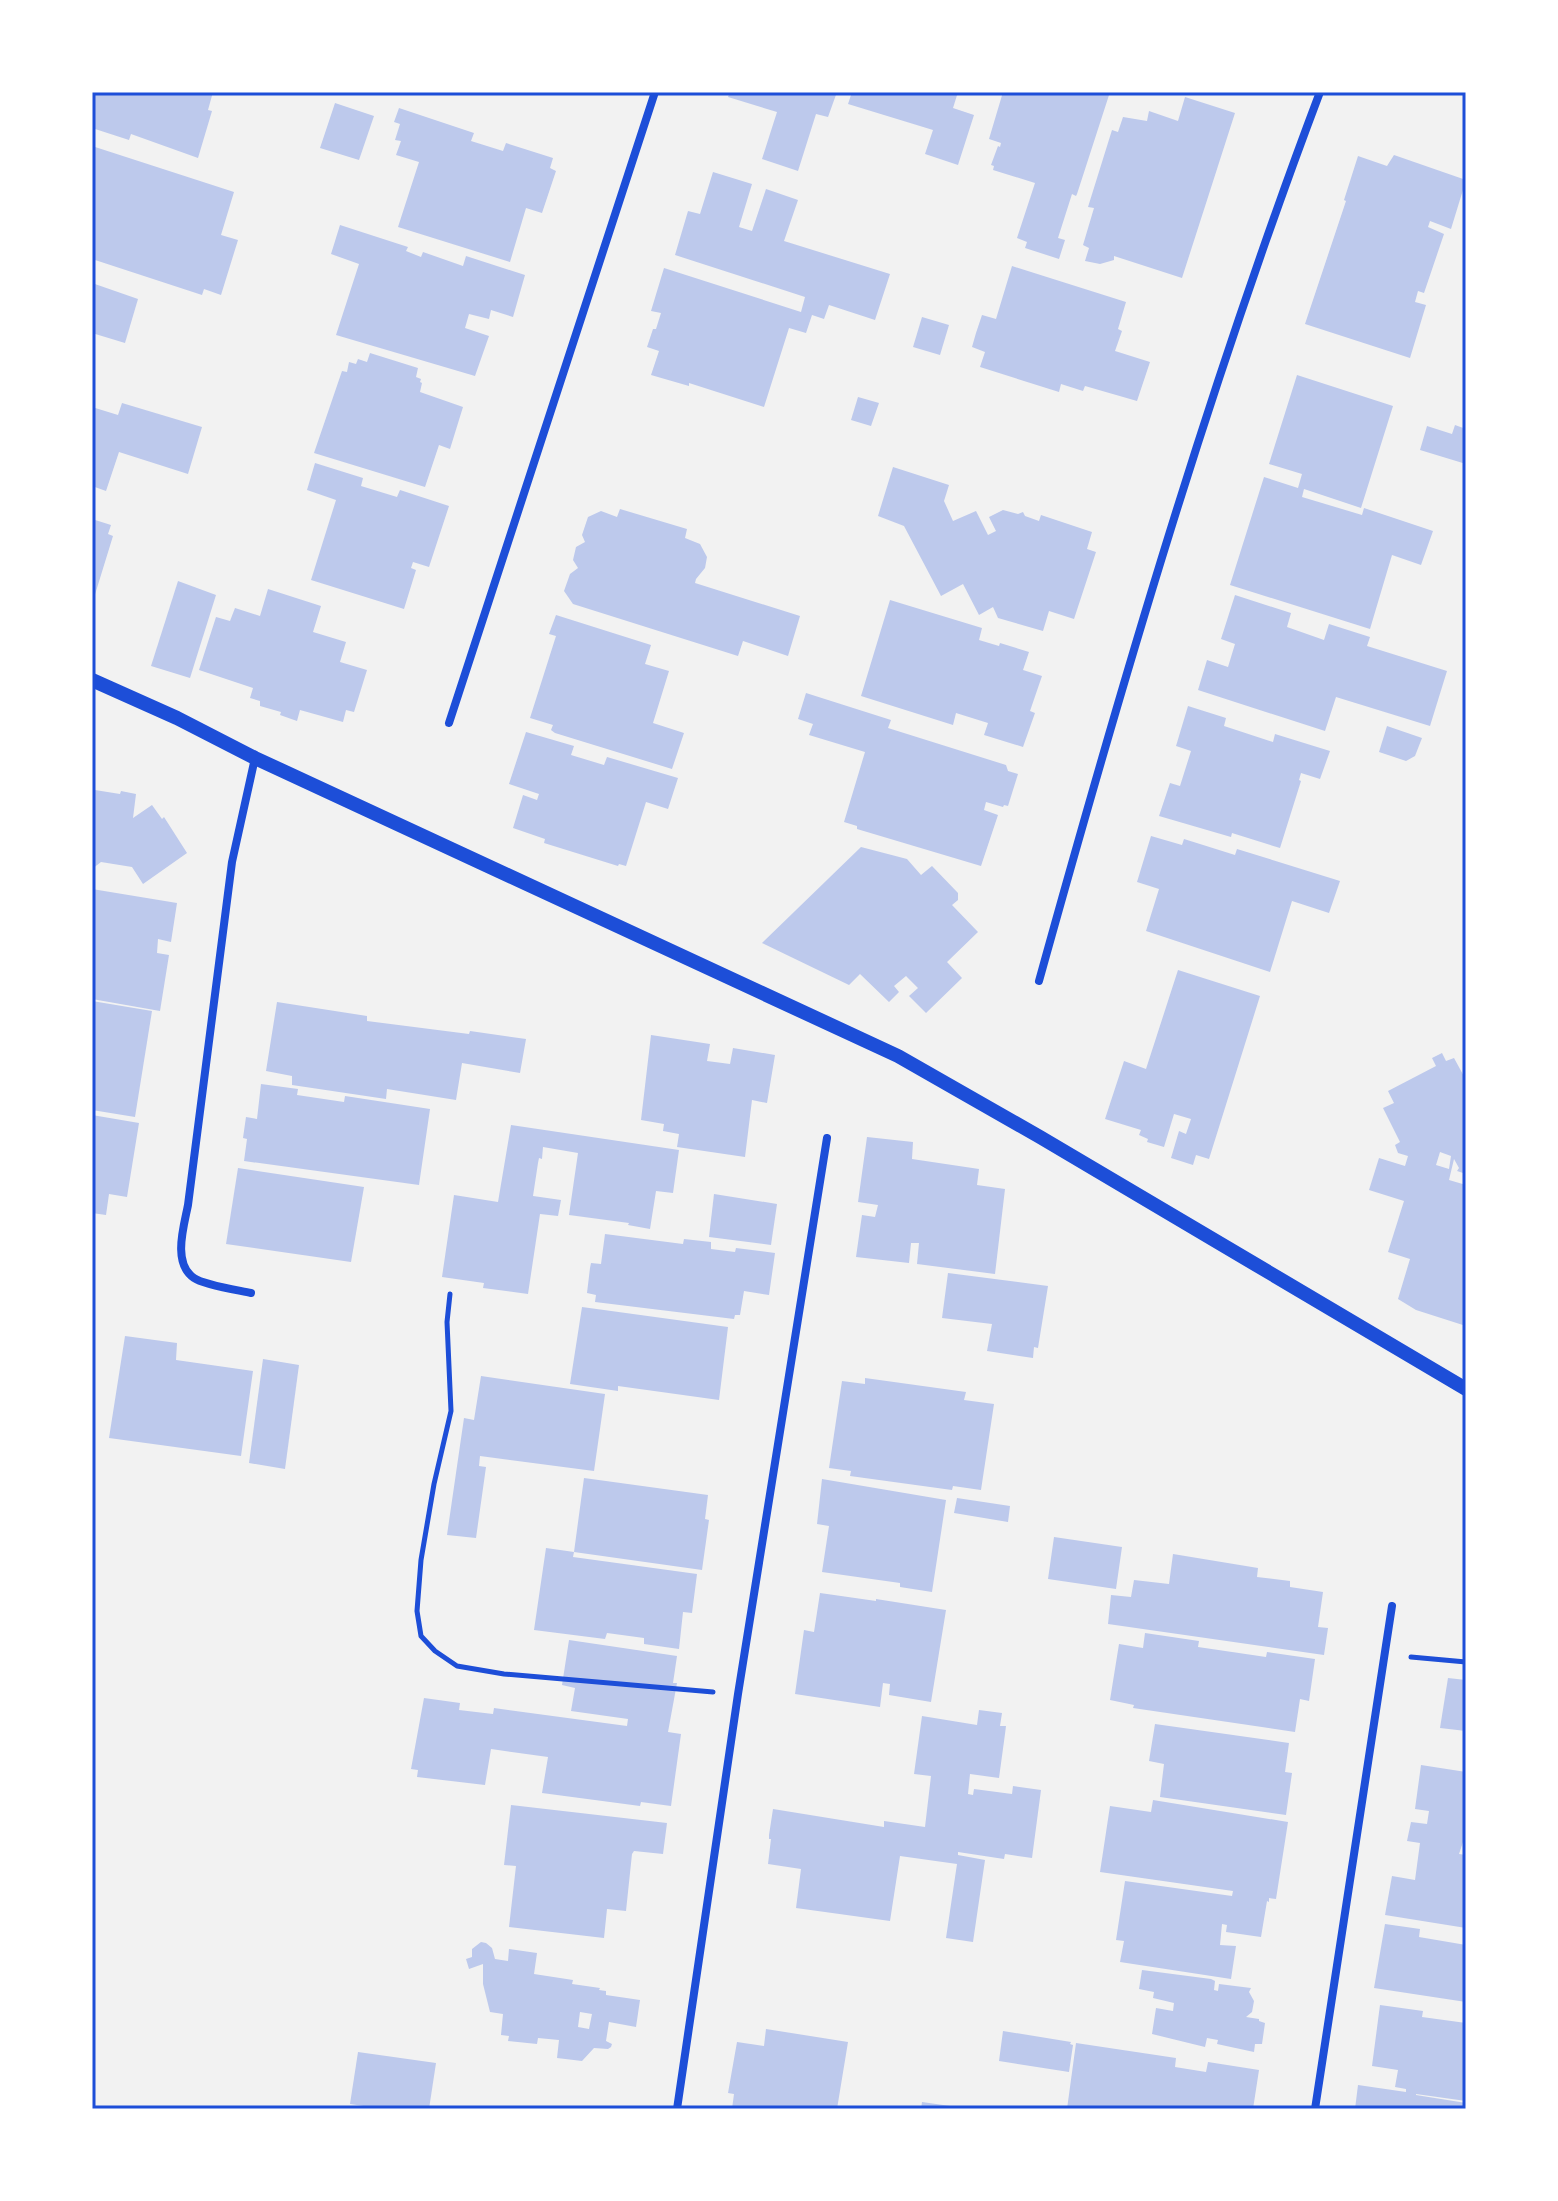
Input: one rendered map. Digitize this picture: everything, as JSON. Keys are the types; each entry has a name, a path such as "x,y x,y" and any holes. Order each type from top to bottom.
{"street":[{"path":"449,723 655,92"},
{"path":"1039,981 1097,772 1175,514 1283,189 1320,92"},
{"path":"92,680 898,1056 1466,1389"},
{"path":"251,1293 195,1278 186,1269 182,1257 182,1236 232,862 255,758"},
{"path":"677,2109 738,1694 827,1138"},
{"path":"1315,2109 1392,1606"}],"path":[{"path":"450,1294 447,1322 451,1411 421,1560 417,1611 421,1636 435,1651 457,1666 504,1674 738,1694"},
{"path":"1384,1655 1466,1662"}],"building":[{"path":"92,92 213,92 208,110 212,111 198,158 131,134 129,140 92,128 95,103 92,102"},
{"path":"730,92 837,92 828,117 816,114 798,171 762,159 777,112 728,97"},
{"path":"852,92 958,92 953,108 974,115 958,165 925,154 933,130 848,104"},
{"path":"1003,92 1110,92 1077,194 1072,194 1058,238 1065,240 1059,259 1025,248 1027,242 1017,238 1035,183 993,170 994,166 991,165 1001,143 989,139"},
{"path":"1185,97 1235,113 1182,278 1114,256 1114,260 1100,264 1085,261 1089,248 1083,245 1094,208 1088,207 1112,130 1118,132 1123,117 1147,121 1149,111 1178,121"},
{"path":"335,103 374,116 359,160 320,148"},
{"path":"399,108 474,133 471,141 503,151 506,143 553,158 550,168 556,171 542,213 526,208 510,262 398,227 419,162 396,155 401,141 395,140 400,124 394,122"},
{"path":"92,146 234,192 221,235 238,240 221,295 204,289 202,295 92,259"},
{"path":"1394,155 1466,180 1451,229 1430,221 1428,227 1444,234 1424,293 1418,291 1415,302 1426,305 1410,358 1305,324 1358,156 1387,166"},
{"path":"713,172 752,184 739,227 752,231 766,189 798,200 784,241 890,274 875,320 829,305 824,319 812,315 806,333 789,328 764,407 689,383 689,386 651,375 659,351 647,347 661,313 651,311 664,268 801,312 805,297 675,255 688,211 700,214"},
{"path":"340,225 408,247 406,251 421,257 423,252 463,266 466,256 525,275 513,317 491,310 489,319 469,314 465,328 489,336 475,376 336,335 359,264 331,254"},
{"path":"1012,266 1126,302 1118,329 1122,331 1115,351 1150,362 1137,401 1085,386 1083,391 1061,384 1059,392 980,367 985,352 972,347 976,333 982,315 996,319"},
{"path":"92,283 138,299 125,343 92,333"},
{"path":"922,317 949,325 940,355 913,347"},
{"path":"370,353 418,368 416,377 422,383 420,392 463,407 450,449 439,445 425,487 314,453 342,371 347,372 349,362 356,364 358,359 367,362"},
{"path":"1297,375 1393,406 1361,508 1304,489 1302,497 1362,515 1364,508 1433,531 1421,565 1392,555 1370,629 1230,585 1264,477 1298,488 1302,474 1269,464"},
{"path":"858,397 879,403 871,426 851,420"},
{"path":"122,403 202,427 188,474 119,452 106,491 92,486 92,407 118,415"},
{"path":"1455,425 1466,429 1466,464 1420,450 1427,426 1452,434"},
{"path":"315,463 363,478 361,486 397,497 400,490 449,506 429,567 413,562 411,568 416,570 404,609 311,580 336,500 307,490"},
{"path":"893,467 949,485 944,501 953,521 976,511 988,535 996,531 989,517 1003,510 1018,514 1023,512 1025,516 1039,521 1041,515 1092,532 1087,549 1096,552 1074,619 1049,611 1043,631 998,618 993,607 979,615 963,584 941,596 904,526 878,516"},
{"path":"620,509 687,529 685,538 700,544 707,557 705,568 695,583 800,616 788,656 743,641 738,656 573,604 564,591 570,574 578,568 573,560 576,547 585,542 582,535 588,517 601,511 617,517"},
{"path":"92,519 111,525 108,534 113,536 93,601"},
{"path":"178,581 216,595 190,678 151,666"},
{"path":"268,589 321,606 313,632 346,642 340,662 367,670 354,712 346,710 343,722 300,710 297,721 280,715 281,712 260,706 260,701 250,698 253,688 199,670 216,617 230,621 235,608 260,616"},
{"path":"1235,595 1291,613 1287,627 1324,640 1329,624 1370,637 1367,646 1447,671 1430,726 1336,697 1325,731 1198,690 1207,660 1228,667 1235,644 1221,639"},
{"path":"890,600 982,628 979,640 1029,652 1023,670 1042,676 1030,711 1035,713 1023,747 984,735 988,723 956,713 953,725 861,696"},
{"path":"556,615 651,645 645,664 669,671 653,723 684,733 672,769 555,733 551,730 553,725 530,718 556,636 549,634"},
{"path":"806,693 891,720 888,728 1006,765 1008,771 1018,774 1008,806 986,802 984,810 998,815 981,866 857,829 857,826 844,822 865,752 809,735 813,724 798,719"},
{"path":"1188,706 1226,718 1224,726 1273,742 1275,734 1330,751 1320,779 1301,773 1280,848 1159,816 1170,783 1180,786 1191,751 1176,746"},
{"path":"1387,726 1422,738 1415,756 1406,761 1379,752"},
{"path":"526,732 574,746 571,755 604,765 607,757 678,778 668,809 646,802 626,866 544,843 545,839 513,828 523,795 537,800 539,794 509,784"},
{"path":"92,786 95,790 136,794 133,818 152,805 162,819 164,817 187,853 143,884 132,867 101,862 92,869"},
{"path":"1151,836 1182,845 1184,839 1235,855 1237,849 1340,881 1329,913 1292,901 1270,972 1146,931 1159,889 1137,882"},
{"path":"861,847 907,859 921,875 932,866 958,893 958,900 952,905 978,932 947,962 962,978 926,1013 909,996 918,988 906,976 894,986 899,992 889,1002 860,974 849,985 762,943"},
{"path":"92,889 177,903 171,942 158,939 157,953 169,955 160,1011 92,999"},
{"path":"1178,970 1260,996 1209,1159 1196,1155 1193,1165 1171,1158 1179,1131 1186,1134 1191,1119 1174,1114 1164,1147 1147,1142 1148,1139 1139,1135 1141,1130 1105,1119 1124,1061 1146,1069"},
{"path":"92,1001 152,1011 135,1117 92,1110"},
{"path":"277,1002 367,1016 367,1021 526,1039 520,1073 462,1063 456,1100 387,1089 386,1099 292,1085 292,1076 266,1071"},
{"path":"651,1035 710,1044 707,1061 730,1064 733,1048 775,1055 767,1103 752,1100 745,1157 677,1147 679,1134 663,1131 664,1124 641,1120"},
{"path":"1442,1053 1446,1061 1454,1058 1466,1080 1466,1174 1457,1171 1459,1168 1454,1159 1449,1180 1466,1185 1466,1326 1416,1310 1398,1299 1410,1259 1388,1252 1404,1201 1369,1190 1379,1158 1405,1166 1408,1156 1398,1153 1395,1145 1400,1142 1383,1108 1394,1103 1388,1091 1436,1066 1432,1058","holes":["1440,1152 1451,1156 1449,1169 1436,1165"]},
{"path":"261,1084 298,1089 297,1095 344,1102 345,1096 430,1109 419,1185 244,1161 246,1117 257,1119"},
{"path":"92,1115 139,1123 127,1197 109,1194 106,1215 92,1213"},
{"path":"511,1125 679,1150 673,1193 656,1191 650,1229 569,1215 578,1153 543,1147 533,1196 561,1200 558,1216 540,1214 528,1294 483,1288 484,1283 442,1277 454,1195 498,1202"},
{"path":"867,1137 913,1142 912,1159 979,1169 977,1185 1005,1189 995,1274 917,1264 919,1243 911,1243 909,1263 856,1257 862,1215 875,1217 878,1205 858,1202"},
{"path":"238,1168 364,1187 351,1262 226,1244"},
{"path":"714,1194 777,1204 771,1245 709,1237"},
{"path":"605,1234 683,1244 684,1239 711,1242 711,1249 735,1252 736,1248 775,1253 769,1295 744,1291 740,1315 735,1315 734,1319 595,1302 596,1295 587,1293 590,1268 591,1263 601,1264"},
{"path":"948,1273 1048,1286 1038,1348 1034,1347 1033,1358 987,1351 992,1324 942,1318"},
{"path":"582,1307 728,1327 719,1400 618,1386 618,1391 570,1384"},
{"path":"125,1336 177,1343 176,1360 253,1371 241,1456 109,1438"},
{"path":"263,1359 299,1365 285,1469 249,1463"},
{"path":"481,1376 605,1394 594,1471 480,1456 479,1466 486,1467 476,1538 447,1535 464,1418 474,1420"},
{"path":"865,1378 966,1392 964,1400 994,1404 981,1490 953,1486 952,1490 850,1476 851,1471 829,1468 842,1381 865,1384"},
{"path":"584,1478 708,1495 705,1519 709,1520 702,1570 574,1552"},
{"path":"822,1479 946,1500 932,1592 900,1587 900,1583 822,1572 829,1526 817,1524"},
{"path":"957,1498 1010,1506 1008,1522 954,1513"},
{"path":"1054,1537 1122,1547 1116,1589 1048,1579"},
{"path":"546,1548 574,1552 573,1557 697,1574 692,1613 683,1612 679,1649 644,1644 644,1638 607,1633 605,1639 534,1630"},
{"path":"1173,1554 1258,1568 1257,1577 1290,1581 1290,1587 1323,1592 1318,1627 1328,1628 1324,1655 1108,1624 1111,1595 1131,1597 1134,1580 1169,1584"},
{"path":"820,1593 946,1610 931,1702 889,1695 890,1684 883,1683 880,1707 795,1694 804,1630 814,1632"},
{"path":"1145,1633 1199,1641 1198,1647 1266,1657 1267,1652 1315,1659 1309,1701 1300,1699 1295,1732 1133,1708 1134,1705 1110,1700 1119,1644 1143,1648"},
{"path":"569,1640 677,1656 673,1683 677,1683 668,1732 681,1734 671,1806 641,1802 640,1806 542,1793 548,1757 491,1749 485,1785 417,1777 418,1770 411,1769 424,1698 460,1703 459,1710 493,1714 494,1708 627,1726 628,1719 571,1711 575,1688 562,1685"},
{"path":"1448,1678 1466,1680 1466,1731 1440,1728"},
{"path":"979,1710 1002,1713 1000,1726 1006,1726 1005,1734 999,1778 970,1774 968,1794 973,1795 974,1789 1012,1794 1013,1786 1041,1790 1032,1858 1005,1854 1004,1859 958,1852 958,1855 985,1860 973,1942 946,1938 957,1864 900,1856 890,1921 796,1908 801,1869 768,1864 773,1809 884,1827 884,1821 925,1827 931,1776 914,1774 922,1716 977,1725"},
{"path":"1155,1724 1289,1743 1285,1772 1292,1773 1286,1815 1160,1797 1164,1764 1149,1761"},
{"path":"1421,1765 1466,1772 1466,1842 1463,1842 1459,1854 1466,1855 1466,1928 1385,1915 1392,1876 1415,1880 1420,1843 1407,1841 1411,1822 1427,1824 1429,1811 1415,1809"},
{"path":"1153,1800 1288,1822 1276,1899 1269,1898 1267,1901 1261,1937 1226,1932 1227,1925 1222,1924 1220,1945 1236,1946 1231,1979 1120,1962 1124,1941 1116,1940 1125,1881 1232,1896 1233,1891 1100,1872 1110,1806 1151,1812"},
{"path":"511,1805 667,1823 663,1854 634,1851 632,1854 626,1911 607,1909 604,1938 509,1927 516,1866 504,1865"},
{"path":"1385,1924 1420,1929 1419,1937 1466,1945 1466,2002 1374,1988"},
{"path":"481,1942 486,1943 492,1948 495,1959 508,1961 509,1949 537,1953 534,1974 573,1980 572,1984 600,1988 606,1991 606,1995 640,2000 636,2027 609,2022 606,2041 612,2044 611,2047 594,2048 582,2061 557,2058 559,2040 538,2038 537,2044 508,2041 509,2036 501,2035 503,2014 490,2012 483,1984 483,1964 469,1969 466,1959 472,1957 472,1949","holes":["580,2012 592,2014 589,2029 578,2027"]},
{"path":"1142,1970 1211,1979 1215,1981 1214,1990 1218,1991 1219,1984 1251,1988 1249,1992 1254,2001 1252,2012 1246,2017 1265,2023 1262,2044 1255,2044 1254,2052 1217,2044 1218,2040 1207,2038 1205,2047 1152,2034 1156,2008 1173,2011 1174,2003 1153,1998 1154,1992 1139,1989"},
{"path":"1380,2005 1423,2011 1422,2017 1466,2023 1466,2101 1416,2095 1466,2103 1466,2109 1355,2109 1358,2085 1406,2092 1406,2089 1395,2087 1398,2070 1372,2066"},
{"path":"766,2029 848,2042 837,2109 732,2109 734,2094 728,2093 737,2042 764,2046"},
{"path":"1003,2031 1071,2042 1069,2072 999,2061"},
{"path":"1076,2043 1176,2058 1175,2067 1206,2072 1208,2062 1259,2070 1253,2109 1067,2109"},
{"path":"358,2052 436,2063 429,2109 384,2109 350,2104"},
{"path":"922,2102 957,2107 957,2109 921,2109"}]}
